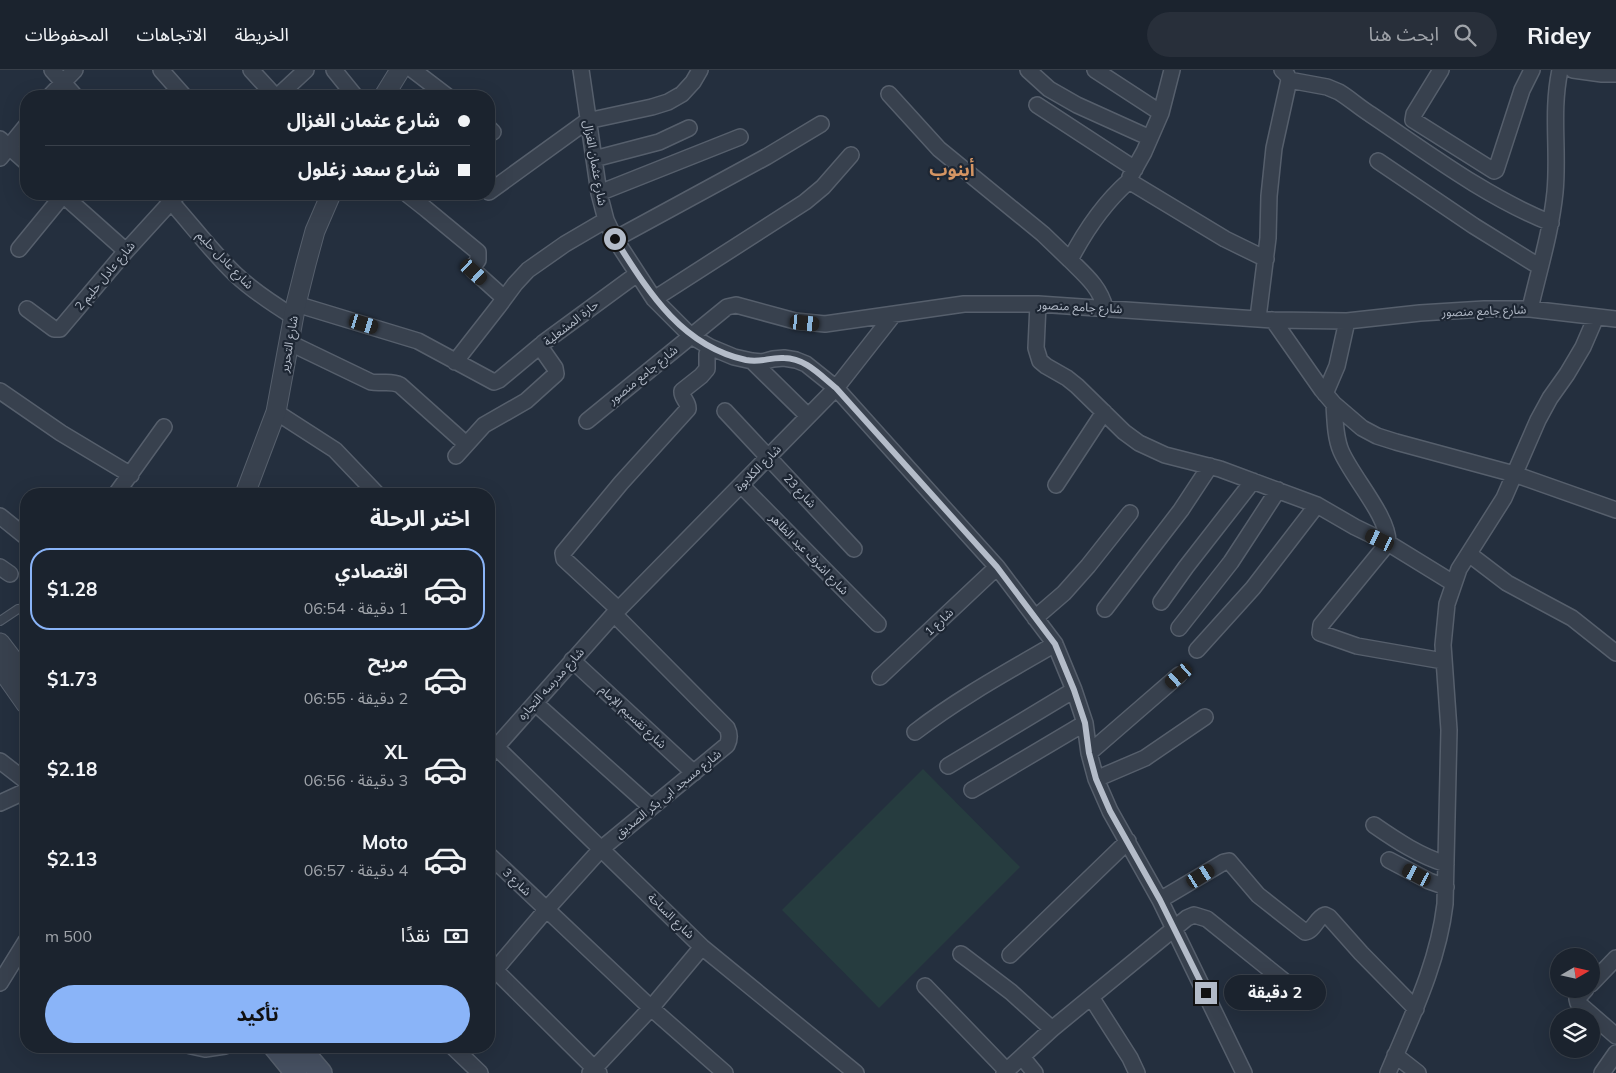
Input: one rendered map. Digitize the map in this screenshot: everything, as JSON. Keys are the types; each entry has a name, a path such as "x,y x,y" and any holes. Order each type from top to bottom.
{"main road":[{"path":"280,1053 296,1073"},
{"path":"304,1053 321,1073"}],"street":[{"path":"52,70 69,90"},
{"path":"55,90 75,70"},
{"path":"161,70 179,90"},
{"path":"251,70 270,90"},
{"path":"283,90 306,70"},
{"path":"334,70 350,90"},
{"path":"388,90 400,70"},
{"path":"413,70 439,90"},
{"name":"شارع عثمان الغزال","path":"581,70 587,121 599,193 606,220 615,239 654,299 691,336 710,347 734,357 752,361 762,362 784,358 796,360 806,364 836,388 997,567 1055,644 1085,723 1089,753 1096,779 1110,811 1160,900 1244,1073"},
{"path":"495,187 587,121 652,108 668,102 682,94 693,82 700,70"},
{"path":"1028,70 1049,89 1077,105 1150,138"},
{"path":"1095,70 1161,113"},
{"path":"1070,260 1098,215 1132,175 1161,113 1172,70"},
{"path":"1441,70 1412,120 1494,171 1496,170 1522,90 1532,70"},
{"path":"1530,309 1551,223 1556,168 1555,104 1560,70"},
{"path":"1573,70 1616,74"},
{"path":"1258,318 1266,259 1274,148 1285,75 1339,92 1464,177 1514,206 1551,223"},
{"path":"889,94 940,149 1030,222 1070,260 1097,287 1105,308"},
{"path":"1037,105 1132,175 1225,239 1266,259"},
{"path":"615,239 766,157 821,124"},
{"path":"594,159 659,142 689,128"},
{"path":"20,132 3,148 20,158"},
{"path":"599,193 740,136"},
{"path":"654,299 805,202 823,187 850,155"},
{"path":"1378,160 1466,221 1540,267"},
{"path":"19,249 58,200"},
{"path":"70,200 126,251"},
{"name":"شارع عادل حليم 2","path":"27,309 54,329 60,329 168,200"},
{"name":"شارع عادل حليم","path":"174,200 212,250 235,274 261,296 295,311 418,341 491,381 496,381 541,346"},
{"name":"شارع التحرير","path":"247,488 276,412 295,311 315,231 328,200"},
{"path":"414,200 478,252 479,257 473,270 504,298"},
{"path":"455,362 528,270 606,220"},
{"name":"حارة المشعلية","path":"456,456 484,425 526,401 541,390 556,374 557,371 542,351 541,346 637,274"},
{"name":"شارع جامع منصور","path":"587,421 727,307 736,305 795,321 815,324 964,304 1038,304 1273,320 1347,321 1484,309 1530,309 1616,319"},
{"path":"1038,304 1036,348 1040,361 1077,386 1124,432 1139,443 1165,455 1210,466 1317,505 1388,543 1453,583"},
{"name":"شارع الكلابوة","path":"616,612 836,388 894,314"},
{"path":"1388,1073 1416,1009 1442,925 1446,887 1448,730 1443,645 1447,604 1453,583 1504,498 1542,412 1583,348 1596,317"},
{"path":"1273,320 1329,399 1362,428 1377,436 1514,474 1616,510"},
{"path":"1347,321 1329,399 1340,450 1384,523 1388,532 1388,543 1326,620 1320,629 1320,633 1357,646 1443,661"},
{"path":"290,343 371,382 378,384 391,382 400,385 466,444"},
{"path":"616,612 564,558 563,553 621,483 688,409 688,404 682,390 701,376 707,369 707,354 710,347"},
{"path":"752,361 808,416"},
{"path":"0,391 61,432 131,475"},
{"name":"شارع 23","path":"725,411 854,549"},
{"path":"276,412 335,450 371,488"},
{"path":"1056,485 1104,412"},
{"path":"121,488 164,427"},
{"path":"1104,609 1181,510 1210,466"},
{"path":"1161,602 1253,481"},
{"name":"شارع اشرف عبد الظاهر","path":"741,485 878,624"},
{"path":"1179,628 1231,562 1278,490"},
{"path":"1197,650 1249,593 1317,505"},
{"path":"1035,618 1064,593 1130,513"},
{"path":"0,516 20,532"},
{"path":"1469,554 1506,583 1572,618 1616,654"},
{"name":"شارع 1","path":"880,678 997,567"},
{"name":"شارع مدرسه التجاره","path":"495,748 616,612"},
{"name":"شارع مسجد ابى بكر الصديق","path":"495,966 601,849 728,745 730,734 727,728 616,612"},
{"path":"0,643 20,670"},
{"path":"915,732 959,700 1055,644"},
{"name":"شارع تقسيم الإمام","path":"572,660 694,773"},
{"path":"0,667 20,695"},
{"path":"1089,753 1179,676"},
{"path":"948,766 1074,690"},
{"path":"535,702 651,807"},
{"path":"1096,779 1144,758 1205,717"},
{"path":"972,790 1085,723"},
{"name":"شارع الساحة","path":"495,754 601,849 702,947 856,1073"},
{"path":"0,760 20,775"},
{"path":"2,800 20,793"},
{"path":"1374,825 1404,846 1446,864"},
{"path":"1010,955 1128,841"},
{"path":"1389,860 1429,881 1446,887"},
{"name":"شارع 3","path":"495,861 651,1008 725,1073"},
{"path":"1160,900 1224,862 1229,861 1258,895 1305,932 1310,930 1319,917 1324,915 1329,917 1361,954 1416,1009"},
{"path":"925,986 1006,1072 1052,1029 1187,918 1194,916 1207,919 1294,989"},
{"path":"0,983 4,963 20,947"},
{"path":"495,974 594,1071 651,1008 702,947"},
{"path":"961,954 1011,992 1052,1029"},
{"path":"1600,975 1616,958"},
{"path":"1091,997 1130,1058 1137,1073"},
{"path":"1579,998 1578,1003 1616,1036"},
{"path":"459,1053 480,1073"},
{"path":"1602,1073 1616,1053"},
{"path":"1395,1056 1418,1073"},
{"path":"1022,1057 1035,1073"}],"lane":[{"path":"0,622 20,609"}],"green space":[{"path":"923,769 1020,867 879,1008 782,910"}],"district":[{"name":"أبنوب","path":"952,170"}],"route":[{"path":"615,239 654,299 691,336 710,347 743,360 762,362 784,358 796,360 806,364 836,388 997,567 1055,644 1085,723 1089,753 1096,779 1110,811 1160,900 1206,993"}]}
